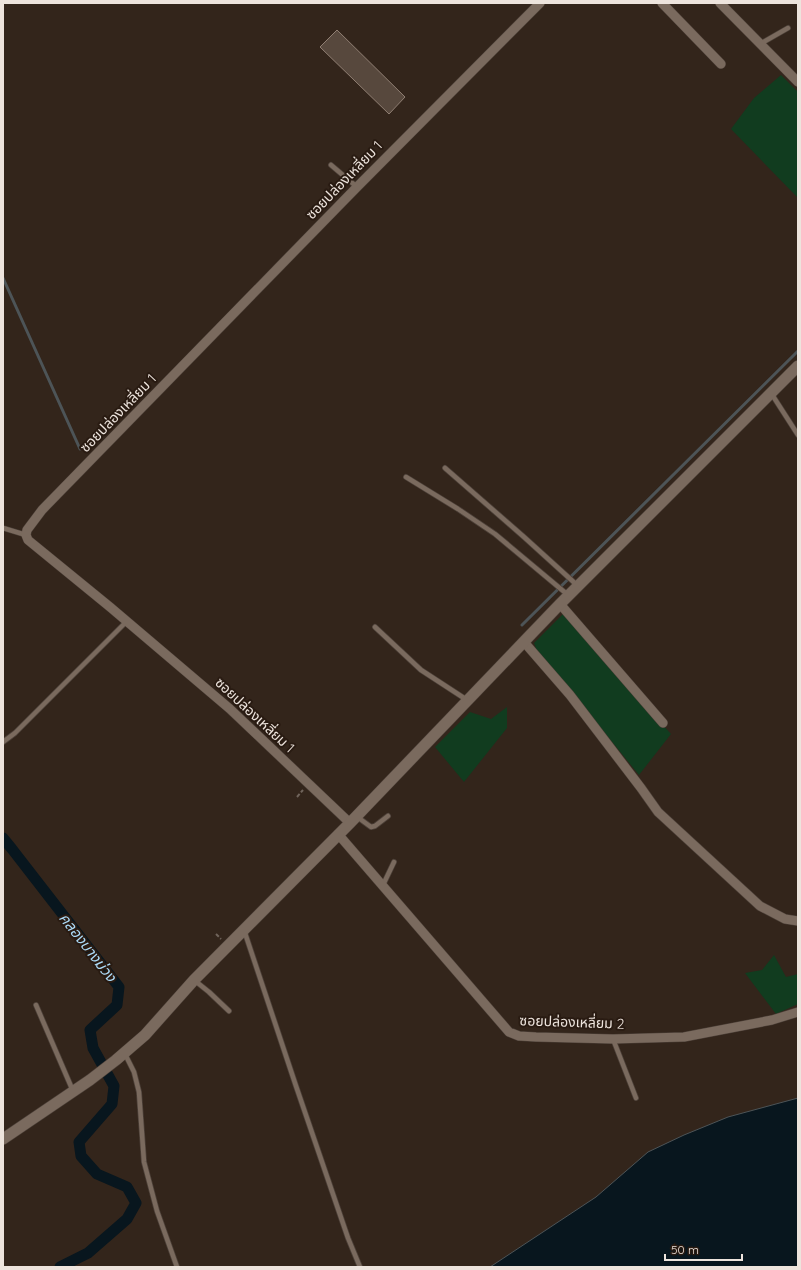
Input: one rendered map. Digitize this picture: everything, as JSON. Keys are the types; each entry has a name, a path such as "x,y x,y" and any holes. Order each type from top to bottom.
{"street":[{"name":"ซอยปล่องเหลี่ยม 1","path":"353,819 230,709 127,621 28,540 26,535 27,530 42,510 357,187 540,3"},
{"path":"662,3 721,64"},
{"path":"720,3 798,82"},
{"path":"3,1139 90,1080 145,1035 194,980 353,819 560,604 798,366"},
{"path":"560,604 663,723"},
{"path":"524,642 570,695 642,788 658,812 760,906 785,919 798,921"},
{"name":"ซอยปล่องเหลี่ยม 2","path":"338,834 509,1032 519,1036 613,1039 684,1037 772,1020 798,1012"}],"lane":[{"path":"760,44 788,28"},
{"path":"332,165 357,187"},
{"path":"771,393 798,435"},
{"path":"445,468 524,536 578,586"},
{"path":"406,477 495,534 568,596"},
{"path":"3,528 26,535"},
{"path":"3,742 15,733 127,621"},
{"path":"375,627 421,670 468,700"},
{"path":"353,819 371,827 375,826 388,816"},
{"path":"383,885 394,862"},
{"path":"244,930 298,1094 348,1238 360,1267"},
{"path":"194,980 209,992 228,1011"},
{"path":"36,1006 73,1091"},
{"path":"613,1039 636,1098"},
{"path":"121,1056 134,1072 139,1092 144,1162 157,1211 177,1267"}],"green space":[{"path":"781,75 798,92 798,198 731,129 754,98"},
{"path":"563,614 671,734 639,775 537,651 534,643"},
{"path":"507,707 507,728 464,782 435,747 470,712 491,719"},
{"path":"774,955 786,977 798,974 798,1004 776,1014 745,973 762,970"}],"shaded area":[{"path":"798,1098 798,1267 490,1267 596,1197 648,1152 728,1117"}],"building":[{"path":"337,30 405,97 389,114 320,47"}],"waterway":[{"path":"3,278 80,449"},
{"path":"522,625 798,351"},
{"name":"คลองบางม่วง","path":"3,838 119,987 117,1005 90,1030 93,1048 114,1086 112,1104 79,1142 81,1156 97,1174 127,1187 136,1203 127,1219 88,1253 60,1267"}]}
